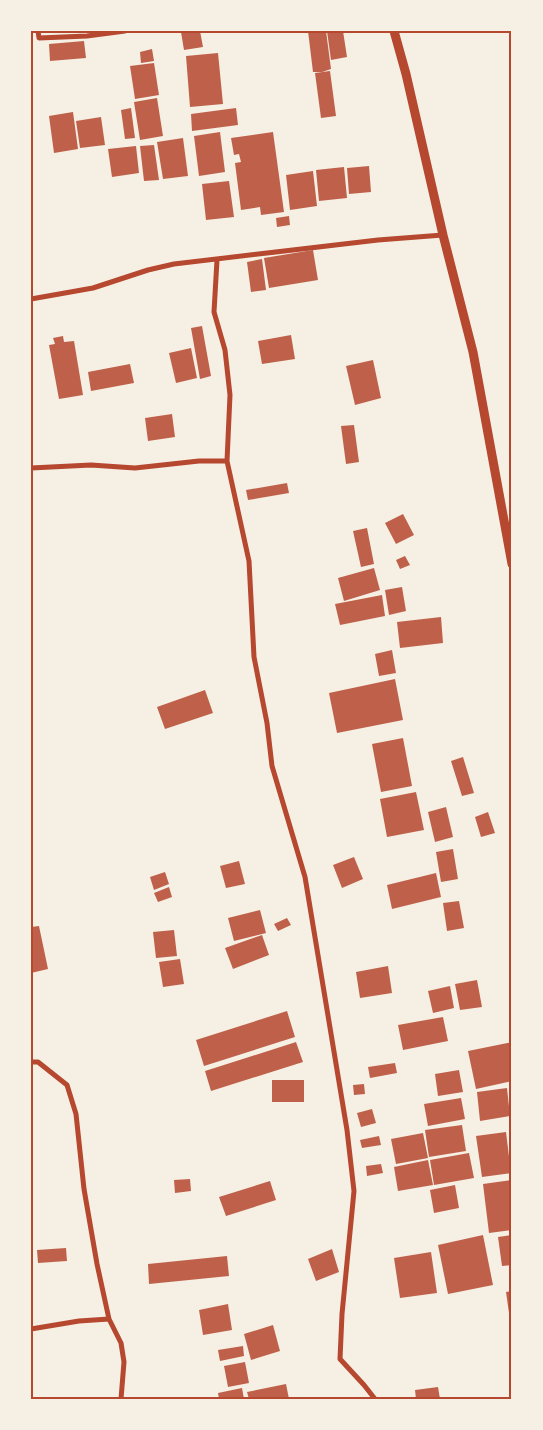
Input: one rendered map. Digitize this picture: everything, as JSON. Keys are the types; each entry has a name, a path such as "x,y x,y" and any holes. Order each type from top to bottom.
{"street":[{"path":"38,31 39,38"},
{"path":"31,40 126,31"},
{"path":"394,31 473,352 512,564"},
{"path":"31,299 94,288 148,270 174,264 378,240 443,235"},
{"path":"217,260 214,312 226,350 230,395 227,461 249,561 254,657 267,723 272,766 305,877 349,1147 354,1191 342,1314 340,1359 375,1399"},
{"path":"31,468 91,465 135,468 199,461 227,461"},
{"path":"31,1062 38,1062 67,1085 76,1114 84,1189 109,1319 121,1343 124,1362 121,1399"},
{"path":"31,1329 79,1321 109,1319"}],"building":[{"path":"200,31 203,47 184,50 181,32"},
{"path":"308,31 326,31 331,69 313,72"},
{"path":"327,31 343,31 347,57 331,60"},
{"path":"84,41 86,58 50,61 49,44"},
{"path":"152,49 154,61 141,63 140,52"},
{"path":"218,53 223,104 190,107 186,56"},
{"path":"154,63 159,95 135,99 130,66"},
{"path":"330,71 336,116 321,118 315,73"},
{"path":"157,98 163,136 140,140 134,102"},
{"path":"131,108 135,138 125,139 121,110"},
{"path":"236,108 238,125 192,131 191,114"},
{"path":"73,112 78,149 54,153 49,116"},
{"path":"101,117 105,145 80,148 76,121"},
{"path":"220,132 225,172 199,176 194,136"},
{"path":"273,132 284,212 261,215 260,207 241,210 235,163 241,162 239,154 234,155 231,138"},
{"path":"183,138 188,176 163,179 157,142"},
{"path":"154,145 159,180 144,181 140,146"},
{"path":"136,146 139,173 112,177 108,149"},
{"path":"369,166 371,192 349,194 347,168"},
{"path":"344,167 347,198 319,201 316,170"},
{"path":"313,171 317,206 290,210 286,175"},
{"path":"229,181 234,217 206,220 202,184"},
{"path":"289,216 290,225 277,227 276,218"},
{"path":"313,250 318,280 269,288 264,258"},
{"path":"262,259 266,290 251,292 247,262"},
{"path":"202,326 211,376 200,379 191,328"},
{"path":"291,335 295,359 262,364 258,341"},
{"path":"63,336 64,342 74,341 83,395 59,399 49,345 55,344 53,338"},
{"path":"191,348 197,378 176,383 169,353"},
{"path":"373,360 381,398 355,405 346,366"},
{"path":"130,364 134,383 91,391 88,372"},
{"path":"172,414 175,437 148,441 145,418"},
{"path":"354,425 359,462 346,464 341,426"},
{"path":"287,483 289,493 248,500 246,490"},
{"path":"403,514 414,535 396,544 385,523"},
{"path":"367,528 374,564 361,567 353,531"},
{"path":"405,556 410,565 400,569 396,560"},
{"path":"374,568 380,590 344,601 338,578"},
{"path":"402,587 406,611 389,615 385,590"},
{"path":"382,595 385,616 340,625 335,604"},
{"path":"441,617 443,643 400,648 397,622"},
{"path":"392,650 396,673 379,676 375,654"},
{"path":"395,679 403,720 337,733 329,693"},
{"path":"205,690 213,713 165,729 157,707"},
{"path":"403,738 412,786 381,792 372,744"},
{"path":"463,757 474,793 462,796 451,761"},
{"path":"416,792 424,830 387,837 380,799"},
{"path":"446,807 453,837 435,842 428,812"},
{"path":"488,812 495,833 481,837 475,817"},
{"path":"453,849 458,879 441,882 436,852"},
{"path":"354,857 363,879 342,888 333,865"},
{"path":"239,861 245,884 226,888 220,866"},
{"path":"165,872 169,884 154,890 150,877"},
{"path":"436,873 441,897 392,909 387,885"},
{"path":"169,887 172,897 158,902 154,893"},
{"path":"459,901 464,928 447,931 443,903"},
{"path":"260,910 266,933 234,941 228,918"},
{"path":"287,918 291,925 278,931 274,924"},
{"path":"39,926 48,969 31,973 31,927"},
{"path":"174,930 177,956 156,958 153,932"},
{"path":"262,935 269,955 233,969 225,948"},
{"path":"180,959 184,984 163,987 159,962"},
{"path":"388,966 392,993 360,998 356,972"},
{"path":"477,980 482,1007 460,1010 455,984"},
{"path":"450,986 454,1008 433,1013 428,991"},
{"path":"287,1011 295,1037 204,1066 196,1040"},
{"path":"443,1017 448,1041 403,1050 398,1025"},
{"path":"296,1042 303,1062 211,1091 205,1071"},
{"path":"512,1042 512,1081 476,1089 468,1051"},
{"path":"395,1063 397,1073 370,1078 368,1067"},
{"path":"459,1070 463,1092 438,1096 435,1074"},
{"path":"272,1080 304,1080 304,1102 272,1102"},
{"path":"364,1084 365,1094 354,1095 353,1085"},
{"path":"507,1088 510,1116 480,1121 477,1092"},
{"path":"461,1098 465,1119 428,1126 424,1104"},
{"path":"372,1109 376,1123 361,1127 357,1113"},
{"path":"462,1125 466,1151 429,1157 425,1130"},
{"path":"506,1132 511,1173 482,1177 476,1136"},
{"path":"423,1133 428,1158 396,1164 391,1139"},
{"path":"379,1136 381,1145 362,1148 360,1140"},
{"path":"469,1153 474,1178 434,1185 430,1160"},
{"path":"428,1160 433,1185 398,1191 394,1167"},
{"path":"381,1164 383,1173 367,1176 366,1166"},
{"path":"190,1179 191,1191 175,1193 174,1180"},
{"path":"512,1180 512,1230 489,1233 483,1184"},
{"path":"270,1181 276,1200 226,1216 219,1197"},
{"path":"455,1185 459,1208 434,1213 430,1190"},
{"path":"483,1235 493,1285 448,1294 438,1245"},
{"path":"512,1235 512,1265 502,1266 498,1237"},
{"path":"66,1248 67,1261 38,1263 37,1250"},
{"path":"332,1249 339,1272 316,1281 308,1259"},
{"path":"431,1252 437,1293 400,1298 394,1258"},
{"path":"227,1256 229,1276 149,1284 148,1264"},
{"path":"512,1291 512,1327 511,1327 506,1292"},
{"path":"228,1304 232,1330 203,1335 199,1310"},
{"path":"273,1325 280,1351 251,1360 244,1334"},
{"path":"243,1346 244,1356 220,1361 218,1350"},
{"path":"245,1362 249,1383 228,1387 224,1366"},
{"path":"286,1384 289,1399 249,1399 247,1392"},
{"path":"438,1387 440,1399 416,1399 415,1390"},
{"path":"242,1388 244,1399 219,1399 218,1393"}]}
